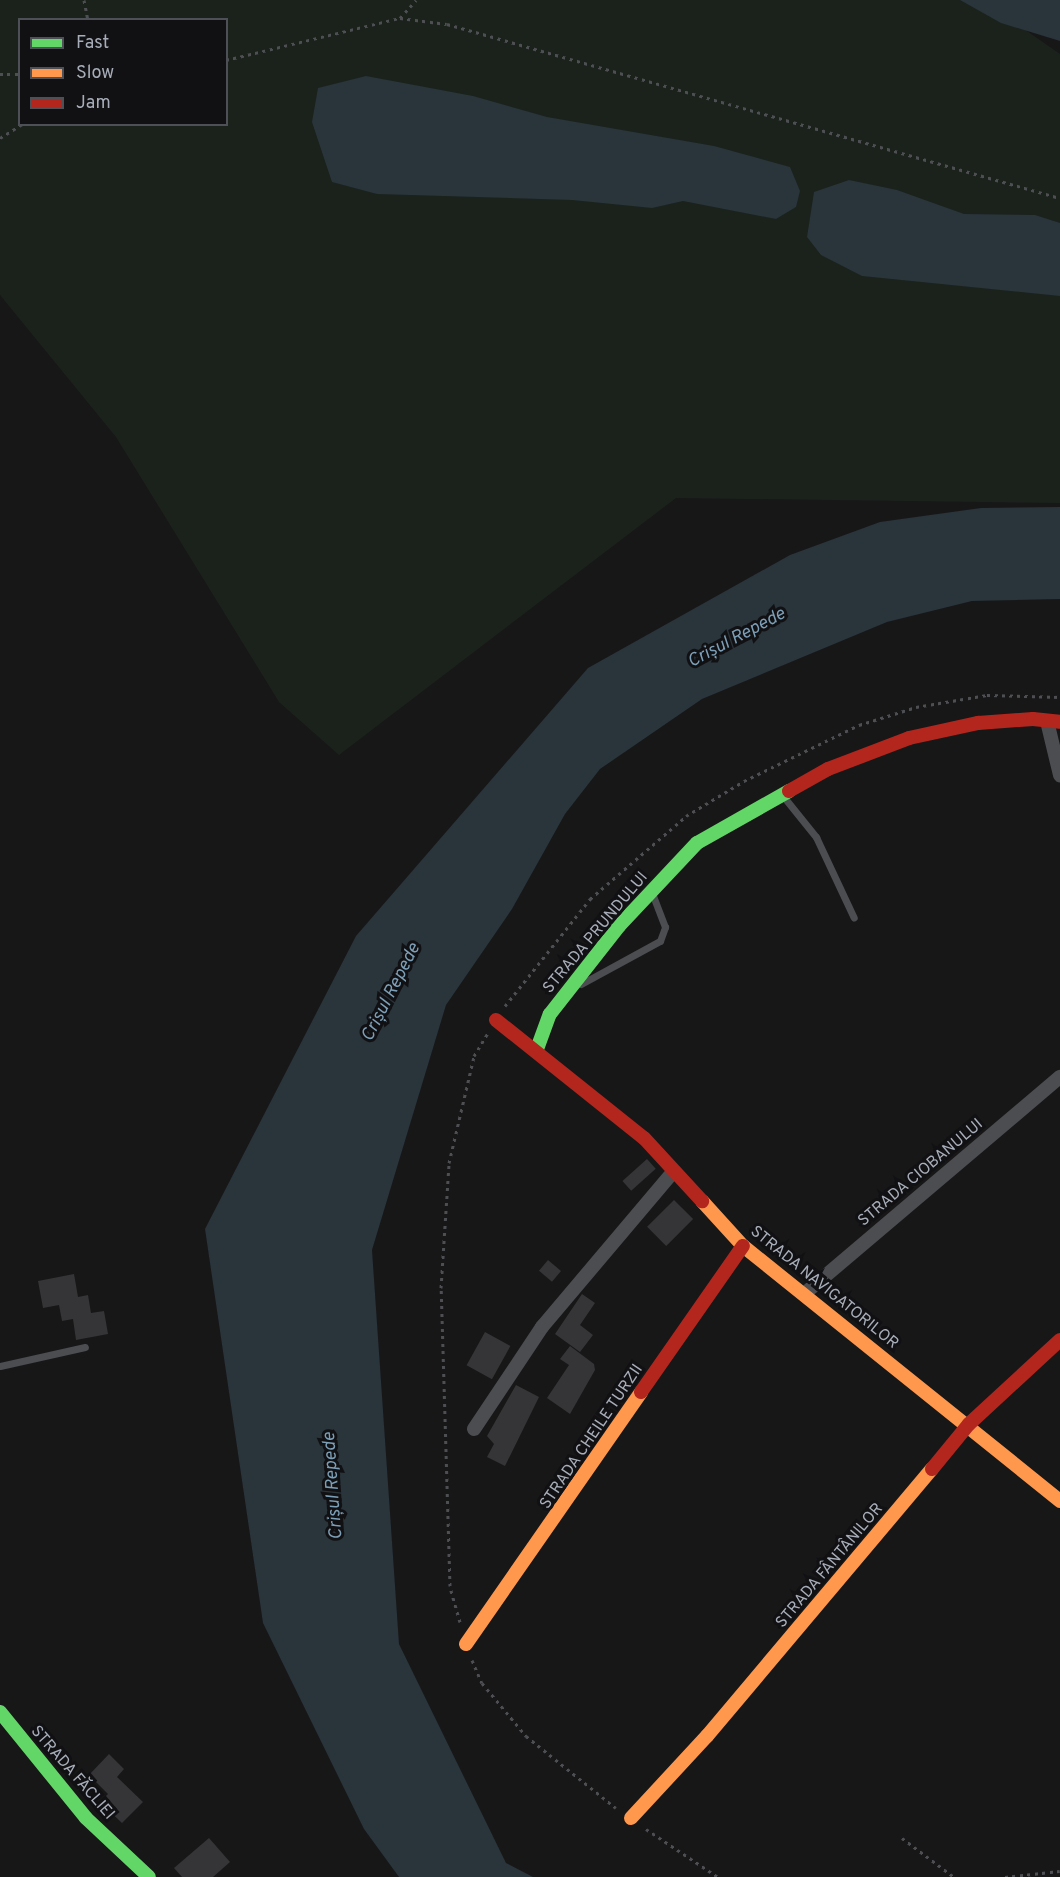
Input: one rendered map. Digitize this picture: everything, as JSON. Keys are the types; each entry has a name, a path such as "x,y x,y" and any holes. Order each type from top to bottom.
{"street":[{"path":"1054,721 1060,775"},
{"name":"STRADA PRUNDULUI","path":"537,1049 550,1014 651,891 697,843 781,793 828,769 909,738 978,723 1054,721"},
{"name":"STRADA NAVIGATORILOR","path":"496,1020 537,1049 644,1138 742,1246 969,1424 1060,1501"},
{"name":"STRADA CIOBANULUI","path":"804,1294 1060,1077"},
{"path":"474,1429 542,1327 673,1172"},
{"name":"STRADA CHEILE TURZII","path":"466,1644 507,1590 742,1246"},
{"name":"STRADA FÂNTÂNILOR","path":"631,1818 707,1736 969,1424 1060,1340"},
{"name":"STRADA FĂCLIEI","path":"0,1712 86,1818 149,1877"}],"lane":[{"path":"781,793 816,837 854,918"},
{"path":"573,987 598,978 660,941 665,927 651,891"},
{"path":"0,1366 85,1347"}],"path":[{"path":"84,0 88,18"},
{"path":"400,18 416,0"},
{"path":"228,60 400,18 447,24 1060,198"},
{"path":"0,74 18,74"},
{"path":"0,138 19,126"},
{"path":"631,1818 718,1877"},
{"path":"902,1838 954,1877"},
{"path":"1005,1877 1060,1871"}],"shaded area":[{"path":"0,0 982,0 1060,54 1060,503 676,498 339,755 279,702 116,437 0,295"}],"water":[{"path":"960,0 1060,0 1060,41 1001,23"},
{"path":"366,76 473,96 547,117 714,146 790,167 800,191 796,207 776,219 683,201 652,208 572,200 377,194 332,182 312,122 318,88"},
{"path":"849,180 897,190 964,214 1035,215 1060,223 1060,296 862,276 821,255 807,237 814,192"},
{"name":"Crișul Repede","path":"1060,507 1060,599 972,601 887,622 702,699 600,769 565,814 512,909 446,1005 372,1250 399,1644 506,1863 533,1877 399,1877 364,1829 263,1623 205,1229 356,936 588,668 790,555 880,522 981,508"}],"building":[{"path":"647,1159 656,1169 631,1191 622,1181"},
{"path":"674,1200 693,1219 666,1246 647,1227"},
{"path":"548,1260 561,1271 552,1282 539,1271"},
{"path":"74,1274 78,1297 88,1295 91,1313 104,1311 108,1334 76,1340 73,1319 62,1321 59,1305 43,1308 38,1281"},
{"path":"582,1294 595,1303 580,1325 593,1335 580,1352 555,1334"},
{"path":"485,1332 510,1346 492,1379 467,1365"},
{"path":"570,1346 594,1364 595,1370 570,1414 547,1398 569,1365 560,1359"},
{"path":"516,1385 539,1397 505,1466 487,1457 494,1444 487,1436"},
{"path":"109,1754 124,1769 117,1777 143,1802 122,1823 100,1802 108,1794 89,1775"},
{"path":"209,1838 230,1862 213,1877 182,1877 174,1868"}],"traffic: fast":[{"path":"537,1049 550,1014 619,926 697,843 789,791"},
{"path":"0,1712 86,1818 149,1877"}],"traffic: slow":[{"path":"702,1201 743,1246 1060,1501"},
{"path":"466,1644 641,1392"},
{"path":"631,1818 707,1736 932,1469"}],"traffic: jam":[{"path":"789,791 828,769 909,738 978,723 1033,719 1060,722"},
{"path":"496,1020 644,1138 702,1201"},
{"path":"641,1392 743,1246"},
{"path":"932,1469 969,1424 1060,1340"}]}
